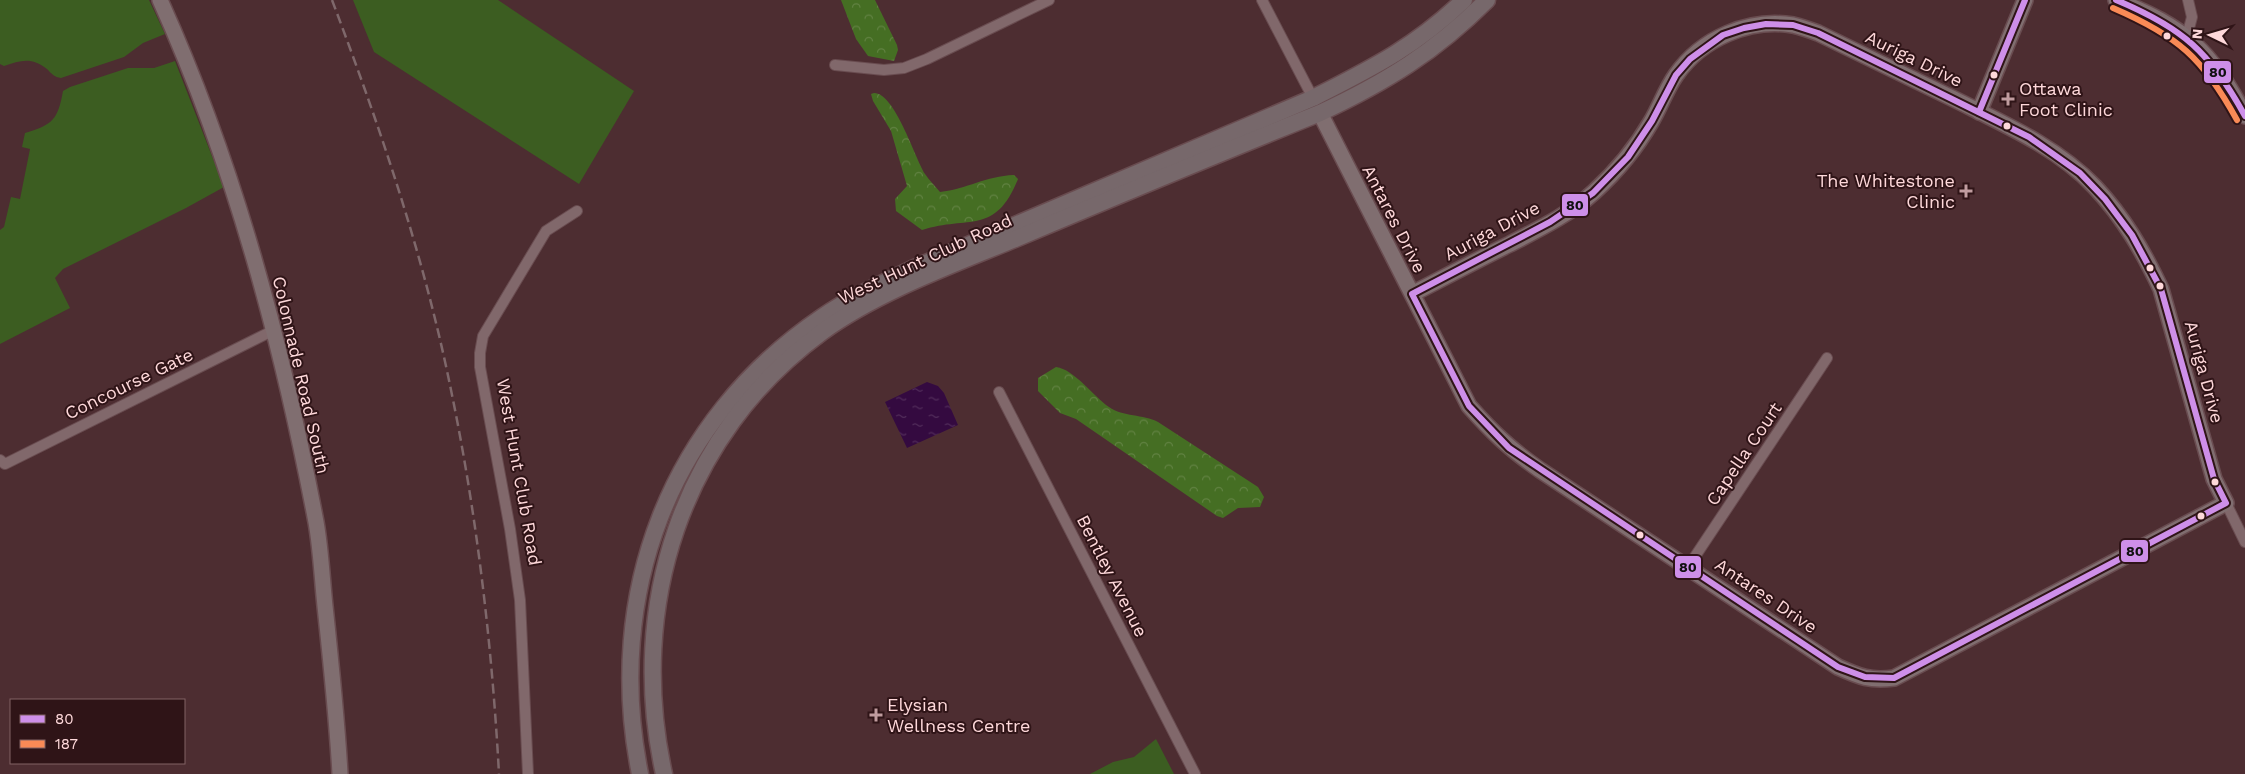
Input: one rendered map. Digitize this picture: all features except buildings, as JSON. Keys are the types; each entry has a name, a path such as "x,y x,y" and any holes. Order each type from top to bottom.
{"main road":[{"name":"West Hunt Club Road","path":"1063,212 1313,98 1361,74 1403,50 1431,30 1464,0"},
{"name":"West Hunt Club Road","path":"640,774 631,712 630,660 634,612 642,576 660,519 690,456 709,426 734,395 775,354 827,321 860,295 912,269 1320,113 1372,88 1415,62 1454,31 1486,0"},
{"path":"1313,98 1320,113"},
{"name":"West Hunt Club Road","path":"664,774 656,733 652,652 659,593 676,527 712,452 744,407 827,321"}],"street":[{"name":"Colonnade Road South","path":"160,0 183,54 243,217 292,400 316,524 337,716 340,774"},
{"path":"835,65 877,69 904,68 927,59 1049,0"},
{"path":"1262,0 1313,98"},
{"path":"1980,112 2025,0"},
{"path":"2116,0 2159,19 2187,36 2213,62 2232,90 2245,116"},
{"path":"2187,36 2192,17 2188,0"},
{"name":"Auriga Drive","path":"1412,294 1550,222 1593,193 1628,157 1652,121 1676,75 1690,59 1723,35 1744,28 1766,24 1788,25 1818,33 2024,134 2065,161 2094,186 2130,229 2149,263 2160,289 2214,478 2245,542"},
{"name":"Antares Drive","path":"1320,113 1469,406 1492,433 1509,448 1540,470 1838,666 1863,678 1875,680 1894,678 2226,503"},
{"name":"West Hunt Club Road","path":"528,774 520,600 510,529 480,367 480,352 484,336 546,231 578,211"},
{"name":"Concourse Gate","path":"0,460 5,464 274,330"},
{"name":"Capella Court","path":"1688,567 1827,358"},
{"name":"Bentley Avenue","path":"999,392 1195,774"}],"green space":[{"path":"0,0 149,0 165,34 143,43 124,57 59,78 42,65 31,61 21,61 4,66 0,64"},
{"path":"353,0 498,0 634,91 579,184 374,52"},
{"path":"841,0 875,0 897,45 898,50 894,61 868,56 856,39"},
{"path":"175,61 224,187 63,269 55,278 70,308 0,344 0,230 4,227 11,197 20,199 30,149 22,147 25,133 42,127 53,120 59,108 63,91 70,87 128,68 154,68"},
{"path":"874,93 882,96 889,103 903,127 925,174 940,192 994,178 1014,175 1018,179 1009,197 1000,209 990,216 979,220 922,230 896,211 895,199 907,186 891,131 873,101 871,94"},
{"path":"1056,367 1077,378 1109,407 1120,412 1158,422 1258,487 1264,497 1260,507 1238,508 1223,518 1217,516 1076,419 1060,413 1038,391 1038,378"},
{"path":"1156,739 1174,774 1090,774 1113,762 1134,757"}],"water":[{"path":"927,382 938,386 944,393 958,425 907,448 885,402"}],"railway":[{"path":"332,0 384,144 414,241 428,290 451,390 476,533 488,629 499,774"}],"transit line":[{"name":"80","path":"1979,112 2025,0"},
{"name":"80","path":"2116,0 2160,21 2192,44 2220,75 2245,116"},
{"name":"187","path":"2113,8 2155,29 2187,51 2212,80 2237,120"},
{"name":"80","path":"1766,24 1793,25 1818,33 2029,137 2080,173 2105,199 2132,235 2161,289 2214,479 2226,503 1894,678 1865,677 1838,667 1509,448 1469,406 1412,294 1550,222 1593,193 1628,157 1652,121 1676,75 1690,59 1723,35 1744,28 1766,24"}],"place":[{"name":"Ottawa Foot Clinic","path":"2008,99"},
{"name":"The Whitestone Clinic","path":"1966,191"},
{"name":"Elysian Wellness Centre","path":"876,715"}]}
